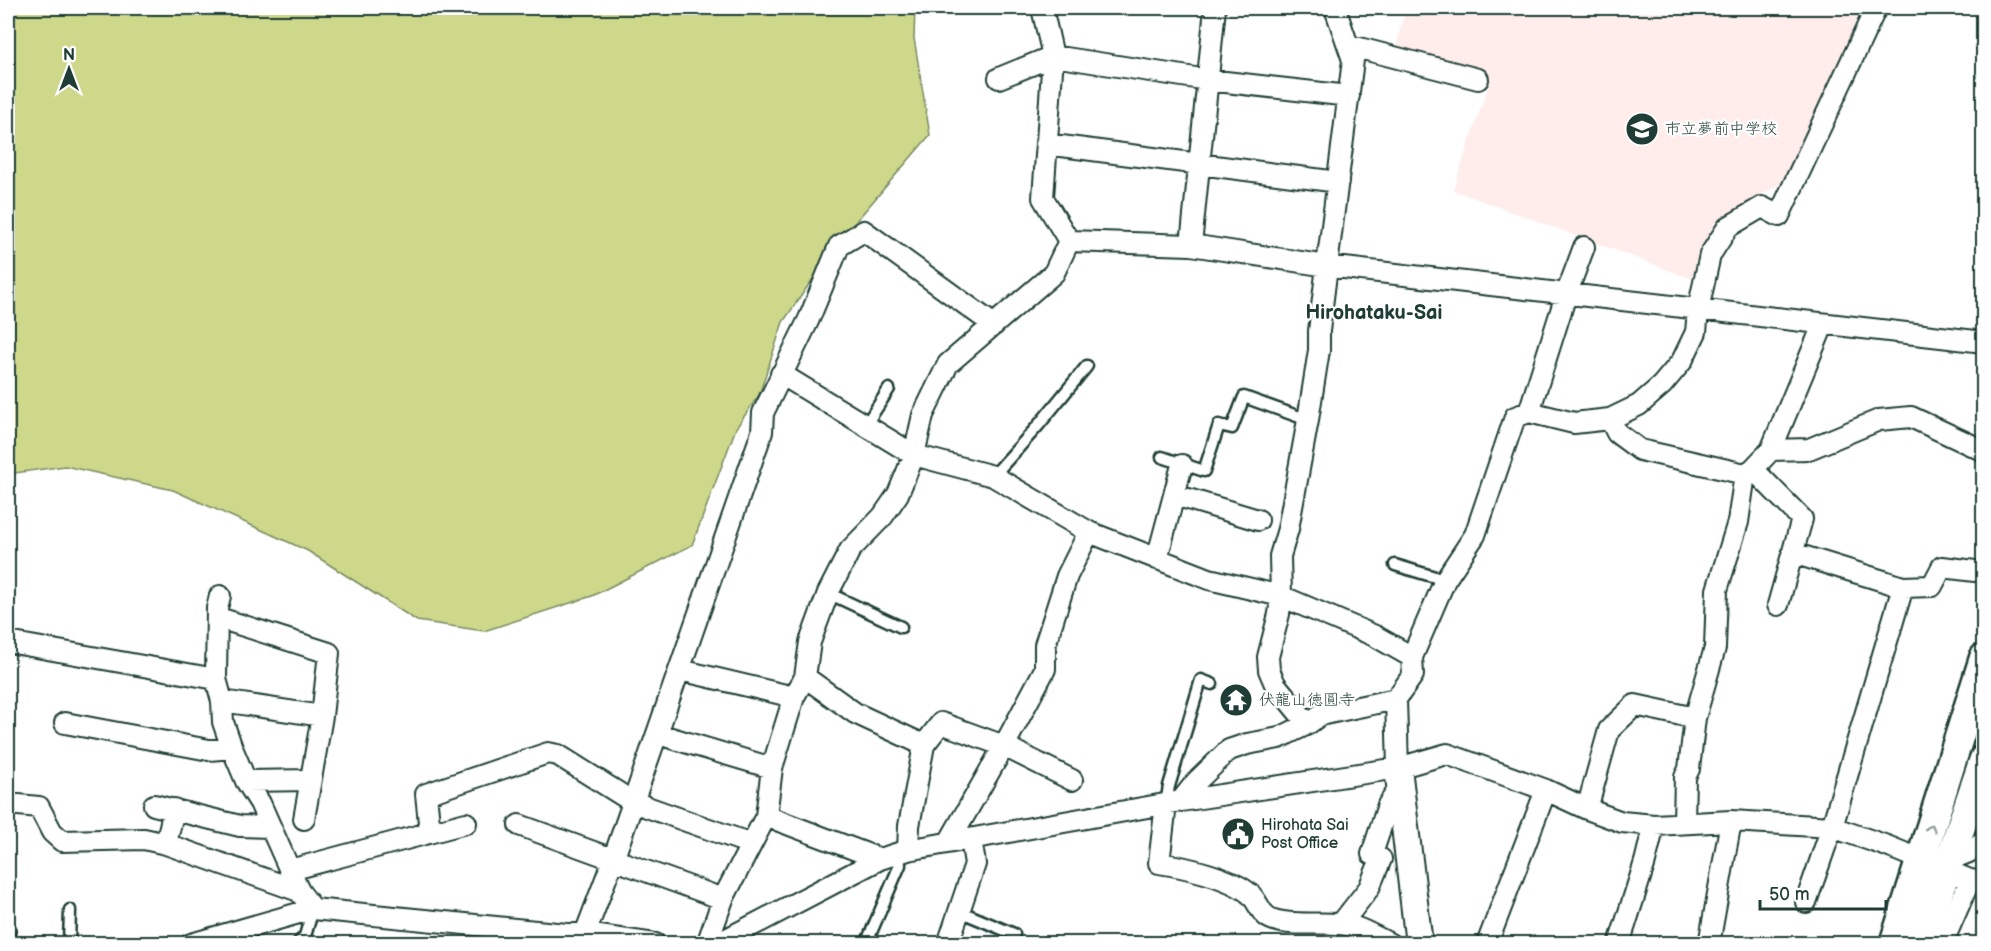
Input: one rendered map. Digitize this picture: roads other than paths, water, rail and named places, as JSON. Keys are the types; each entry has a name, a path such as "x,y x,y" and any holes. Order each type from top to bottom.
{"main road":[{"path":"1894,944 1928,862 1983,658"},
{"path":"1921,944 1983,759"}],"street":[{"path":"1042,8 1053,56 1043,198 1069,241"},
{"path":"1191,244 1215,8"},
{"path":"1308,724 1275,684 1269,670 1268,657 1279,614 1280,556 1288,529 1319,350 1319,331 1353,60 1335,8"},
{"path":"1419,944 1398,779 1396,699 1413,675 1412,657 1445,580 1475,536 1515,417 1529,412 1574,423 1611,418 1639,405 1662,385 1682,361 1696,333 1698,310 1710,255 1728,227 1762,207 1779,216 1876,8"},
{"path":"1348,45 1478,79"},
{"path":"999,78 1053,56 1208,80 1349,96"},
{"path":"1046,144 1338,182"},
{"path":"572,937 613,860 762,432 764,413 809,319 839,246 864,231 993,325"},
{"path":"1069,241 1191,244 1327,266 1983,342"},
{"path":"707,944 723,899 766,816 772,768 794,697 806,677 810,642 828,593 850,550 883,516 898,494 914,455 923,415 948,364 1054,273 1069,241"},
{"path":"1529,412 1566,295 1584,247"},
{"path":"1683,822 1685,777 1689,769 1695,718 1715,648 1717,590 1738,522 1749,471 1771,450 1823,325"},
{"path":"781,374 914,455 993,476 1089,532 1209,579 1281,596 1375,636 1412,657"},
{"path":"1771,450 1809,449 1879,420 1911,417 1983,451"},
{"path":"1611,418 1617,433 1640,450 1749,471 1802,519 1778,605"},
{"path":"1157,559 1182,465"},
{"path":"1175,495 1258,520"},
{"path":"949,842 1004,747 1045,669 1045,645 1064,586 1089,532"},
{"path":"1792,553 1903,587 1932,586 1942,567 1975,571"},
{"path":"1806,902 1832,828 1903,587"},
{"path":"220,596 217,608 219,618 216,679 222,701 223,722 246,781 260,803 299,891 313,909"},
{"path":"219,618 329,653 322,716 304,819"},
{"path":"8,642 216,679"},
{"path":"680,670 794,697"},
{"path":"806,677 855,713 924,745"},
{"path":"1390,944 1360,929 1341,924 1272,920 1259,910 1252,896 1240,887 1200,872 1159,863 1174,803 1229,750 1246,744 1279,738 1308,724 1320,715 1396,699"},
{"path":"222,701 322,716"},
{"path":"1587,809 1609,730 1635,705 1695,718"},
{"path":"65,723 209,750 232,748"},
{"path":"904,852 924,745 941,723 1004,747 1072,780"},
{"path":"658,734 772,768"},
{"path":"430,832 426,794 548,753 558,755 633,802 751,844"},
{"path":"717,944 880,859 904,852 949,842 1174,803 1398,779 1448,754 1622,822 1654,825 1731,820 1832,828 1977,881 1942,944"},
{"path":"1341,924 1369,888 1381,859 1372,854 1398,779"},
{"path":"246,781 310,780"},
{"path":"1487,944 1545,790"},
{"path":"8,804 39,807 52,832 62,841 144,839 166,844 299,891"},
{"path":"154,805 240,826 269,827"},
{"path":"166,844 174,809"},
{"path":"766,816 880,859"},
{"path":"1709,944 1731,820"},
{"path":"290,870 466,823"},
{"path":"519,825 723,899"},
{"path":"1620,944 1654,825"},
{"path":"948,944 975,864 971,839"},
{"path":"1928,862 1969,852 1983,842"},
{"path":"191,944 313,909 655,944"}],"lane":[{"path":"993,476 1037,428 1087,366"},
{"path":"865,426 889,389"},
{"path":"1162,458 1204,471 1219,425 1232,428 1244,397 1308,420"},
{"path":"1395,565 1445,580"},
{"path":"828,593 901,627"},
{"path":"1174,803 1169,786 1201,680 1212,684"},
{"path":"866,944 904,852"},
{"path":"297,944 305,936 313,909"},
{"path":"69,944 70,910"},
{"path":"959,911 1014,934"}],"place":[{"name":"市立夢前中学校","path":"1642,129"},
{"name":"伏龍山徳圓寺","path":"1236,700"},
{"name":"Hirohata Sai Post Office","path":"1238,834"}],"district":[{"name":"Hirohataku-Sai","path":"1374,313"}]}
